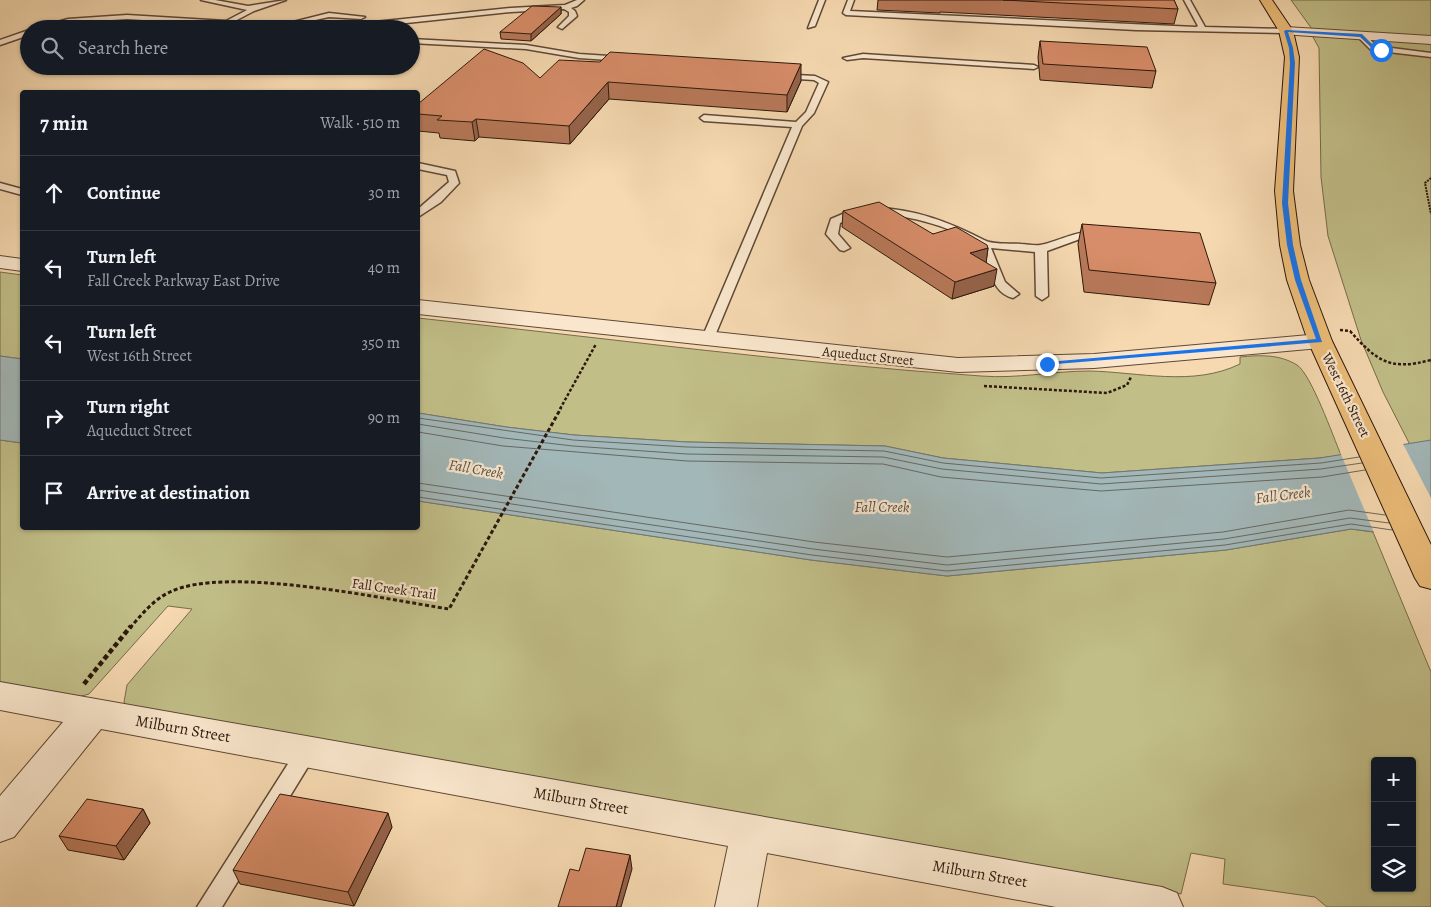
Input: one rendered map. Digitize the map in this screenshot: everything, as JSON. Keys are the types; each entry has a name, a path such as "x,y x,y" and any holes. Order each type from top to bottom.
{"main road":[{"name":"West 16th Street","path":"1266,0 1286,31 1291,48 1292,63 1285,203 1290,245 1298,280 1320,341 1431,578"}],"street":[{"path":"1286,31 1431,40"},
{"path":"0,262 20,265"},
{"name":"Aqueduct Street","path":"420,307 958,365 992,366 1122,359 1320,341"},
{"name":"Milburn Street","path":"0,696 87,700 307,751 1162,907"},
{"path":"0,825 87,700"},
{"path":"736,907 751,832"}],"lane":[{"path":"204,0 253,9"},
{"path":"233,20 253,9 283,0"},
{"path":"307,20 329,15 420,20 520,9 565,7 575,5 581,0"},
{"path":"811,26 822,0"},
{"path":"851,0 846,13 1197,30 1244,29 1286,31"},
{"path":"1187,0 1202,26 1197,30"},
{"path":"562,27 573,16 572,11 565,7"},
{"path":"81,20 96,17 162,20"},
{"path":"420,20 430,30 433,43"},
{"path":"0,43 20,35"},
{"path":"1362,36 1374,48 1431,55"},
{"path":"420,42 526,47 579,56 629,60"},
{"path":"847,58 863,56 1034,67"},
{"path":"708,338 798,125 810,113 824,82 815,78 776,76"},
{"path":"704,118 798,125"},
{"path":"420,166 452,173 454,183 437,200 420,213"},
{"path":"0,186 20,181"},
{"path":"0,186 20,191"},
{"path":"844,248 832,234 835,221 846,215 864,211 882,210 905,213 952,228 978,240 992,258 999,282 999,299"},
{"path":"981,244 1041,249 1079,236 1108,238"},
{"path":"1041,249 1042,296"},
{"path":"999,282 1013,294"},
{"path":"209,907 307,751"}],"path":[{"path":"1431,178 1425,184 1431,214"},
{"path":"1350,331 1380,361 1417,364 1431,360"},
{"name":"Fall Creek Trail","path":"87,700 151,605 170,591 187,584 230,581 266,584 448,609 594,347"}],"shaded area":[{"path":"1291,0 1431,0 1431,486 1383,392 1361,340 1328,236 1321,177 1319,48 1313,37 1317,36"},
{"path":"0,272 20,275 20,359 0,356"},
{"path":"420,318 769,357 994,377 1089,371 1185,377 1222,371 1240,364 1240,357 1276,357 1297,365 1309,380 1341,455 1102,473 943,458 885,446 687,442 574,435 506,427 420,413"},
{"path":"0,440 20,443 20,530 420,530 420,501 811,560 947,576 1226,550 1351,529 1373,532 1431,672 1431,907 1327,907 1315,897 1223,884 1225,859 1191,853 1181,894 131,713 124,702 127,685 192,609 168,606 89,694 78,697 0,683"}],"water":[{"path":"0,356 20,359 20,443 0,440"},
{"name":"Fall Creek","path":"420,413 506,427 574,435 687,442 885,446 943,458 1102,473 1320,458 1431,440 1431,539 1351,529 1226,550 947,576 811,560 420,501"}],"pier":[{"path":"1402,442 1431,498 1431,542 1375,535 1340,452"}],"building":[{"path":"1003,0 1174,0 1178,9"},
{"path":"532,6 561,7 531,34 500,32"},
{"path":"1040,41 1147,47 1156,71 1043,64"},
{"path":"484,49 523,63 540,78 559,60 600,62 610,52 801,64 787,95 608,82 569,126 476,119 472,122 437,120 442,116 420,114 420,102"},
{"path":"879,202 933,234 956,227 987,245 988,248 970,253 997,269 955,282 843,211"},
{"path":"1082,224 1200,233 1216,283 1089,270"},
{"path":"280,794 388,813 348,892 233,870"},
{"path":"87,799 143,809 116,846 59,836"},
{"path":"586,848 630,855 616,907 558,907 570,869 579,871"}],"route":[{"path":"1047,364 1320,341 1298,280 1290,245 1285,203 1284,191 1292,63 1291,48 1286,31 1362,36 1374,48 1381,50"}]}
